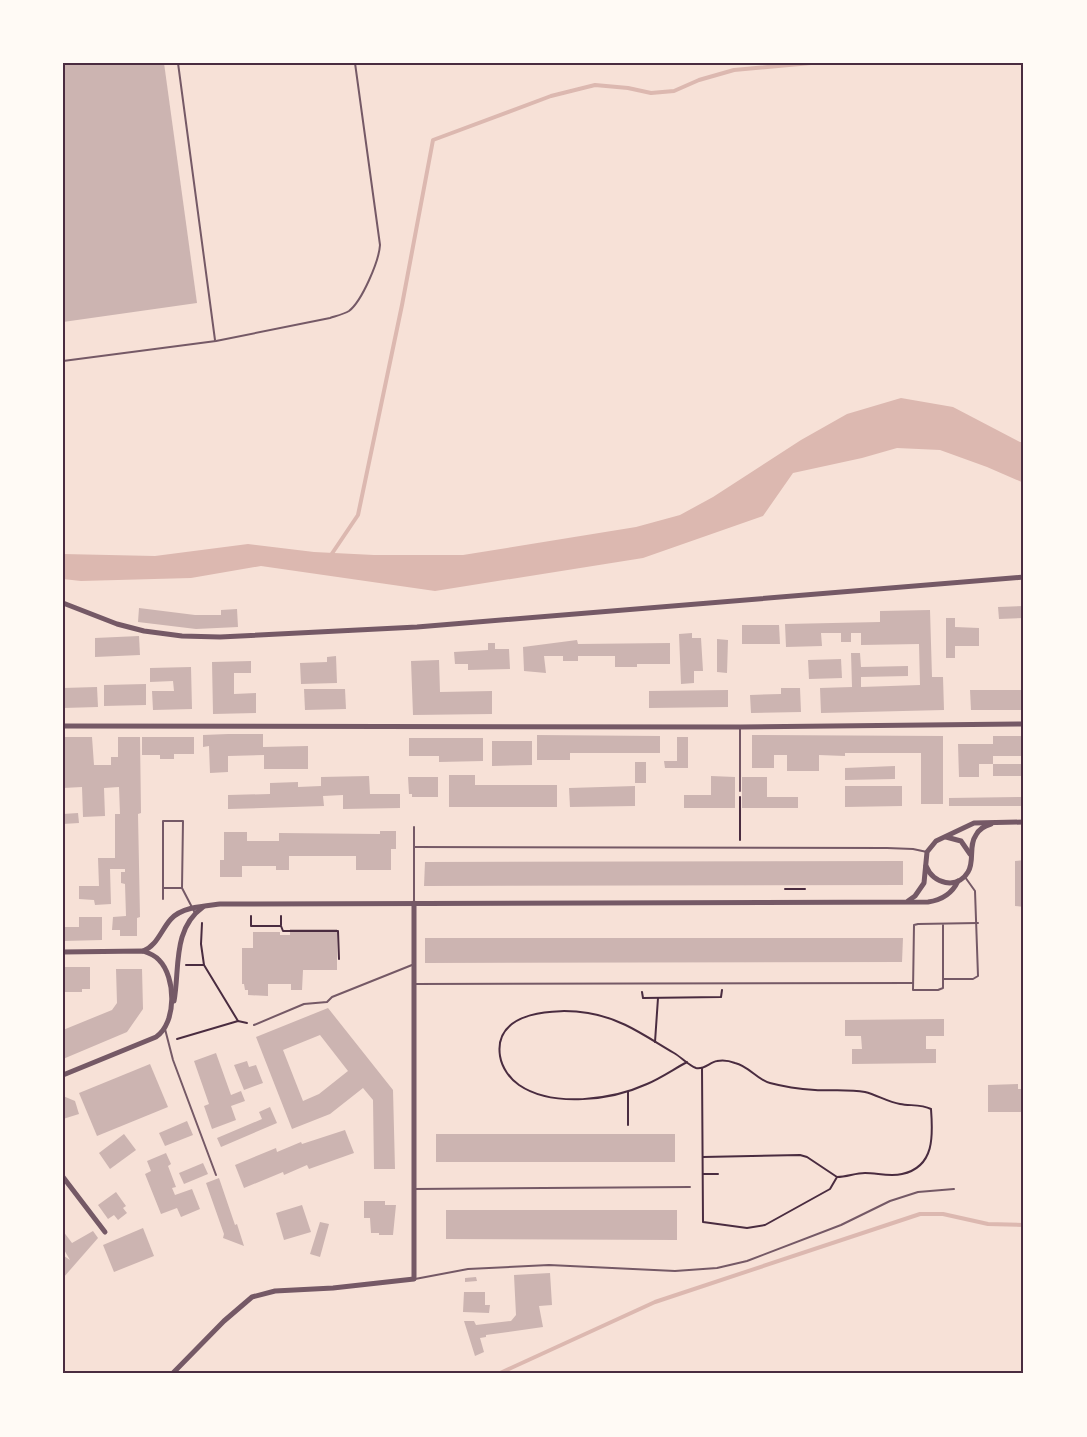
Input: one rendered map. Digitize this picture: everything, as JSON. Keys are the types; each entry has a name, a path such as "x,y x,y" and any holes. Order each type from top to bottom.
{"street":[{"path":"63,603 117,624 144,631 182,636 220,637 417,627 1024,577"},
{"path":"63,726 740,727 1024,724"},
{"path":"143,951 152,946 173,917 204,906 299,903 932,901 941,899 954,890 958,881 968,872 975,836 985,826 998,822"},
{"path":"907,902 915,896 924,883 927,852 936,841 971,824 1024,822"},
{"path":"944,837 962,841 970,852 971,859"},
{"path":"925,860 929,872 937,880 947,883 958,881"},
{"path":"172,1374 217,1328 252,1297 275,1291 333,1288 414,1279 414,903"},
{"path":"63,1075 153,1039 165,1029 170,1019 178,975 180,943 194,911"},
{"path":"63,952 143,951 156,957 163,964 170,987 172,1009"},
{"path":"63,1178 105,1232"}],"lane":[{"path":"178,63 216,341"},
{"path":"63,362 216,341 330,318 347,312 356,303 380,257 380,245 355,63"},
{"path":"740,727 740,791"},
{"path":"164,899 163,821 183,821 182,888 194,911"},
{"path":"414,827 414,903"},
{"path":"414,847 887,848 927,852"},
{"path":"944,979 973,979 978,976 978,923 975,891 964,876"},
{"path":"164,888 182,888"},
{"path":"944,924 943,988 913,990 914,925 944,924 978,923"},
{"path":"254,1025 304,1004 327,1002 332,997 414,964"},
{"path":"414,984 913,982"},
{"path":"165,1029 173,1060 216,1175"},
{"path":"414,1189 690,1187"},
{"path":"414,1279 468,1269 549,1265 675,1271 717,1268 747,1260 841,1225 890,1201 918,1192 954,1189"}],"path":[{"path":"740,791 740,847"},
{"path":"784,890 805,890"},
{"path":"251,916 251,926 281,926"},
{"path":"281,916 283,931 338,931 339,959"},
{"path":"202,923 201,944 204,965 238,1022"},
{"path":"183,965 204,965"},
{"path":"640,984 643,998 658,998 721,997 723,983"},
{"path":"655,1042 658,998"},
{"path":"687,1062 648,1084 627,1091 589,1099 554,1098 519,1085 504,1070 499,1052 503,1036 509,1026 533,1014 568,1010 619,1021 655,1042 687,1062 695,1068 702,1068 717,1061 734,1062 770,1083 815,1090 866,1092 890,1102 931,1109 931,1146 926,1159 918,1168 903,1174 866,1173 837,1178 807,1157 800,1155 703,1157"},
{"path":"177,1039 238,1022 254,1025"},
{"path":"702,1068 703,1222 747,1228 765,1225 831,1189 837,1178"},
{"path":"627,1091 628,1125"},
{"path":"703,1173 718,1174"}],"shaded area":[{"path":"901,398 953,407 1024,442 1024,483 940,450 897,448 793,473 763,516 643,558 435,591 261,566 191,578 81,581 63,579 63,554 155,556 248,544 314,552 463,555 636,527 680,515 847,414"}],"building":[{"path":"63,63 164,63 197,303 63,322"},
{"path":"1024,606 1024,618 999,619 998,607"},
{"path":"139,608 195,615 221,615 221,610 237,609 238,627 196,629 138,622"},
{"path":"930,610 932,677 943,677 944,710 821,713 820,688 852,687 851,653 860,653 861,667 908,666 908,676 861,677 861,687 920,685 919,644 861,645 861,633 851,633 851,642 841,642 841,633 821,633 822,646 786,647 785,624 880,622 880,611"},
{"path":"946,618 955,618 955,627 979,628 979,646 955,646 955,658 946,658"},
{"path":"742,625 779,625 780,644 742,644"},
{"path":"692,633 692,638 701,638 703,671 694,671 694,683 681,684 679,634"},
{"path":"139,636 140,655 95,657 95,638"},
{"path":"717,639 728,640 727,673 717,672"},
{"path":"577,640 578,644 670,643 670,664 615,667 615,656 578,656 578,661 563,661 563,656 544,656 546,673 524,671 523,647"},
{"path":"488,643 495,643 495,649 509,649 510,669 468,670 468,664 455,664 454,652 488,650"},
{"path":"336,656 337,683 301,684 300,663 327,662 327,657"},
{"path":"841,659 842,678 809,679 808,660"},
{"path":"439,660 440,692 492,691 492,714 413,715 411,661"},
{"path":"251,661 251,673 234,673 234,694 256,693 256,713 213,714 212,662"},
{"path":"191,667 192,709 153,710 152,691 174,691 173,681 150,682 150,668"},
{"path":"146,684 146,705 104,706 104,685"},
{"path":"97,687 98,707 63,708 63,688"},
{"path":"781,688 800,688 801,712 751,713 750,695 781,694"},
{"path":"304,689 345,689 346,709 305,710"},
{"path":"728,690 728,707 649,708 649,691"},
{"path":"970,690 1024,690 1024,710 971,710"},
{"path":"263,734 263,747 308,746 308,769 264,769 264,755 228,756 228,772 210,773 209,746 203,747 203,735"},
{"path":"537,735 660,736 660,753 570,753 570,760 537,760"},
{"path":"752,735 943,736 943,804 921,804 921,753 819,755 819,771 787,771 787,755 774,755 774,768 752,768"},
{"path":"993,736 1024,736 1024,756 993,756 993,764 979,764 979,777 959,777 958,744 993,744"},
{"path":"63,737 92,737 94,765 111,765 111,757 118,757 118,737 140,737 141,813 138,814 140,917 137,918 137,936 120,936 120,930 112,930 113,917 126,916 125,884 121,883 121,872 125,872 125,869 110,869 111,904 95,905 94,900 79,899 79,886 99,886 98,858 115,858 115,814 120,814 119,787 104,788 105,816 83,817 82,787 63,788"},
{"path":"142,737 194,737 194,754 174,754 174,759 160,759 160,755 142,755"},
{"path":"677,737 688,737 688,768 665,768 664,761 677,761"},
{"path":"409,738 483,738 483,761 439,762 439,756 409,756"},
{"path":"492,741 532,741 532,765 492,766"},
{"path":"635,762 646,762 646,783 635,783"},
{"path":"993,764 1024,764 1024,776 993,776"},
{"path":"895,766 895,779 845,780 845,768"},
{"path":"449,775 475,775 475,785 557,785 557,807 449,807"},
{"path":"369,776 370,794 400,794 400,808 343,809 343,795 323,796 324,806 228,809 228,795 270,794 270,783 298,782 298,787 321,786 321,777"},
{"path":"711,776 735,777 735,808 684,808 684,795 711,795"},
{"path":"408,777 438,777 438,797 412,797 412,794 409,794"},
{"path":"742,777 767,777 767,797 798,797 798,808 742,808"},
{"path":"635,786 635,806 570,807 569,788"},
{"path":"845,786 902,786 902,806 845,807"},
{"path":"1024,797 1024,806 949,806 949,798"},
{"path":"78,813 79,823 63,824 63,814"},
{"path":"380,831 396,831 396,849 391,849 391,870 356,870 356,856 289,856 289,870 276,870 276,866 242,866 242,877 220,877 220,860 224,860 224,832 247,832 247,841 279,841 279,833 380,834"},
{"path":"1024,860 1024,907 1015,906 1015,861"},
{"path":"903,861 903,885 424,886 425,862"},
{"path":"79,917 102,917 102,940 63,941 63,927 79,927"},
{"path":"290,929 337,929 337,970 303,970 302,990 291,990 291,984 268,984 268,996 248,995 248,990 245,990 242,984 242,948 253,948 253,932 280,932 280,935 290,935"},
{"path":"425,938 903,938 902,962 425,963"},
{"path":"63,967 90,967 90,989 82,989 82,992 63,992"},
{"path":"116,969 142,969 143,1009 127,1032 63,1059 63,1030 112,1010 117,1003"},
{"path":"328,1008 393,1090 395,1169 374,1169 373,1100 363,1088 330,1114 292,1129 256,1037","holes":["320,1035 348,1071 319,1094 303,1101 283,1050"]},
{"path":"944,1019 944,1036 926,1036 926,1049 936,1049 936,1063 852,1064 852,1049 862,1049 861,1036 845,1036 845,1020"},
{"path":"216,1053 231,1095 241,1091 245,1101 231,1106 236,1120 212,1129 204,1106 209,1104 194,1061"},
{"path":"247,1061 249,1067 256,1065 263,1083 244,1090 234,1065"},
{"path":"150,1064 168,1107 97,1136 79,1093"},
{"path":"1018,1084 1018,1089 1024,1089 1024,1112 988,1112 988,1085"},
{"path":"63,1096 75,1101 79,1114 63,1119"},
{"path":"270,1107 277,1123 221,1147 217,1138 262,1119 259,1112"},
{"path":"187,1121 193,1135 165,1146 159,1133"},
{"path":"345,1130 354,1153 309,1169 307,1165 284,1175 283,1172 244,1188 235,1165 276,1148 277,1152 301,1142 302,1144"},
{"path":"124,1134 136,1150 110,1169 99,1153"},
{"path":"436,1134 675,1134 675,1162 436,1162"},
{"path":"166,1153 176,1187 172,1188 175,1195 192,1189 200,1209 181,1217 177,1208 161,1214 145,1174 151,1171 147,1161"},
{"path":"203,1163 208,1174 184,1184 179,1173"},
{"path":"219,1178 244,1246 223,1238 224,1234 206,1183"},
{"path":"116,1192 126,1206 123,1208 127,1213 118,1220 114,1215 108,1219 98,1205"},
{"path":"364,1201 385,1201 385,1205 396,1205 393,1235 371,1233 370,1218 364,1218"},
{"path":"302,1205 311,1232 284,1240 276,1213"},
{"path":"446,1210 677,1210 677,1240 446,1239"},
{"path":"320,1222 329,1224 320,1257 310,1254"},
{"path":"143,1228 154,1256 114,1272 103,1245"},
{"path":"63,1231 72,1243 93,1231 98,1238 63,1278 63,1257 70,1260 63,1248"},
{"path":"550,1273 552,1305 539,1306 543,1327 486,1335 480,1338 484,1352 475,1356 464,1321 474,1321 476,1325 511,1321 516,1315 514,1275"},
{"path":"476,1277 477,1281 465,1282 465,1278"},
{"path":"464,1292 485,1292 485,1305 490,1305 489,1313 463,1312"}],"waterway":[{"path":"331,555 358,515 402,305 433,140 551,96 595,85 651,93 674,91 699,80 734,70 811,63"},
{"path":"498,1374 655,1302 920,1214 943,1214 988,1224 1024,1225"}]}
